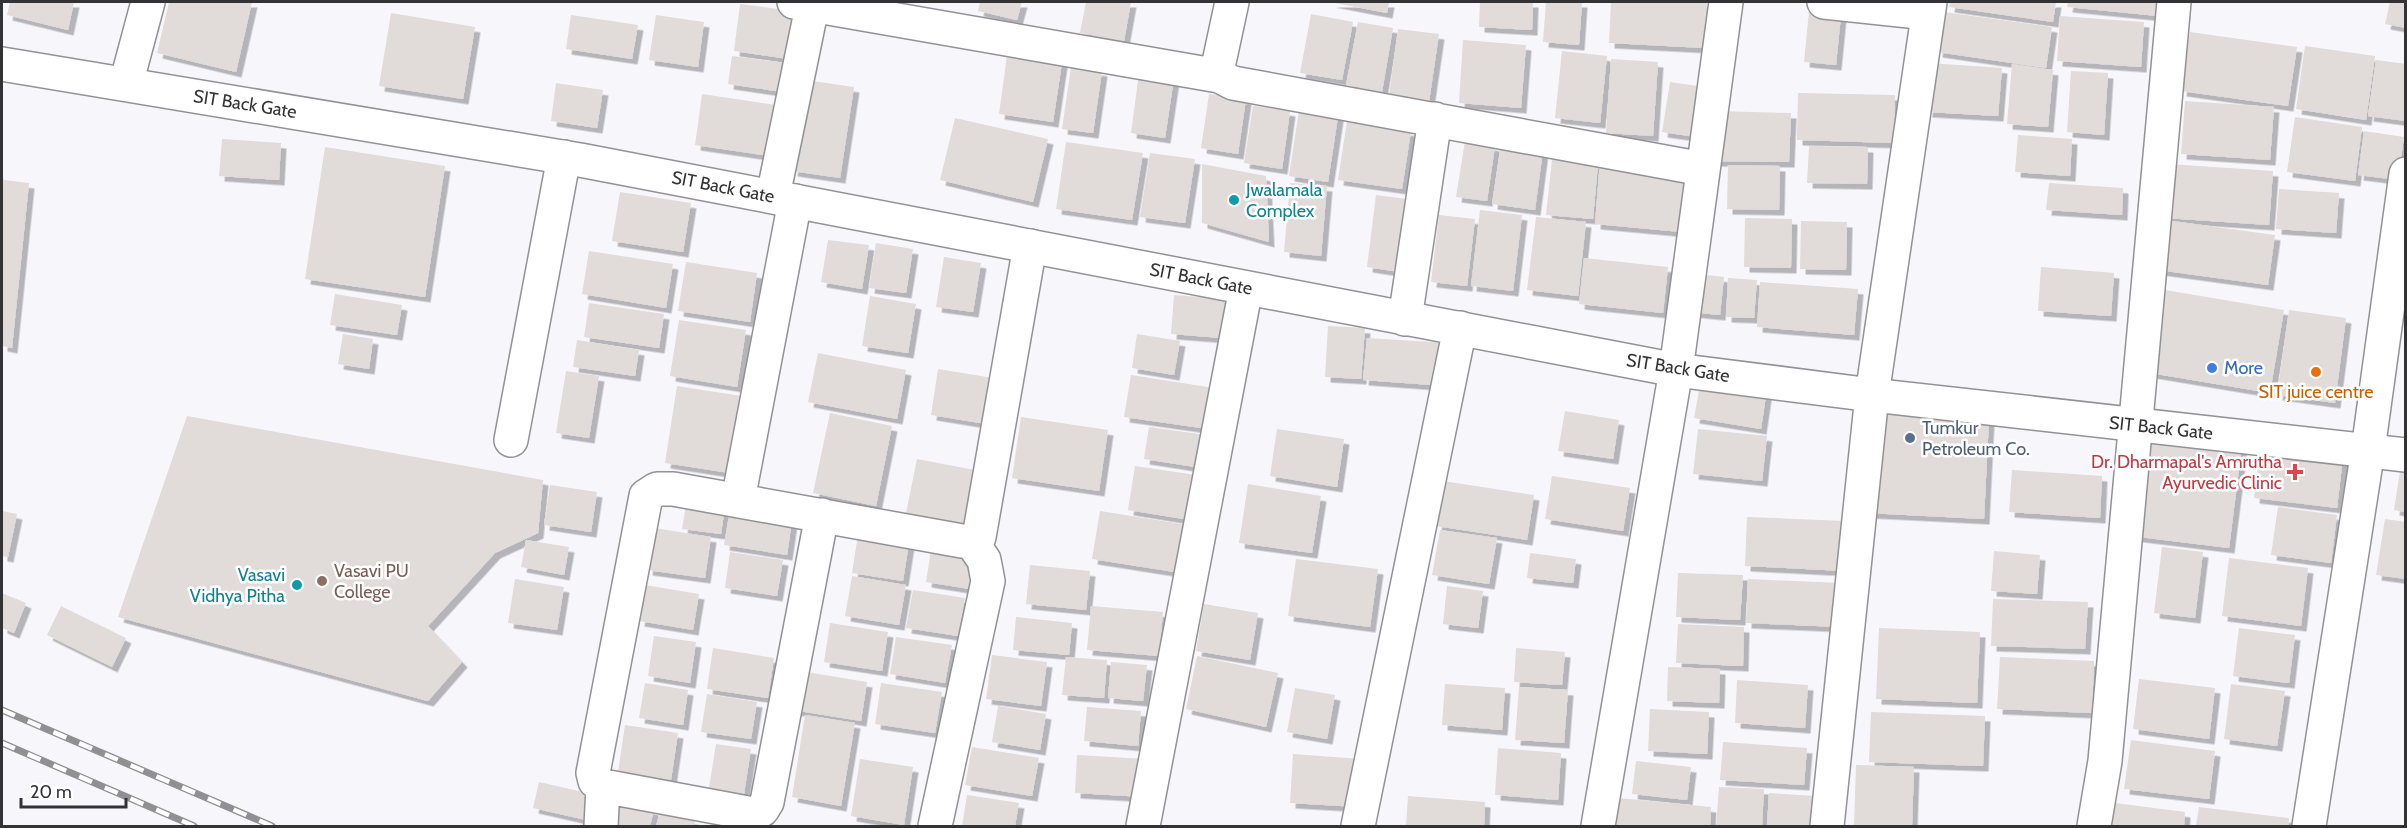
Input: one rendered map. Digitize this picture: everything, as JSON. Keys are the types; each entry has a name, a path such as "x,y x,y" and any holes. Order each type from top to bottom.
{"street":[{"path":"126,84 148,2"},
{"path":"1219,76 1218,67 1233,2"},
{"path":"1598,826 1676,370 1726,2"},
{"path":"1824,2 1929,7 1872,395 1827,826"},
{"path":"2094,826 2105,761 2174,2"},
{"path":"738,500 784,198 806,3 1219,76 1233,83 1703,169"},
{"name":"SIT Back Gate","path":"2,64 564,157 1676,370 1872,395 2406,455"},
{"path":"1405,319 1435,119"},
{"path":"511,440 564,157"},
{"path":"2309,826 2368,450 2406,174"},
{"path":"822,515 767,801 762,810 753,814 603,786 595,781 593,773 646,496 657,489 673,489 738,500 971,541 979,537 1030,246"},
{"path":"1143,826 1246,288"},
{"path":"1358,826 1460,328"},
{"path":"935,826 988,581 984,560 971,541"},
{"path":"601,826 603,786"}],"building":[{"path":"10,2 74,2 68,30 7,15"},
{"path":"169,2 252,2 236,72 157,53"},
{"path":"980,2 1022,2 1017,20 978,11"},
{"path":"1086,2 1131,2 1124,41 1080,33"},
{"path":"1330,2 1389,2 1387,13"},
{"path":"1480,2 1533,2 1532,30 1479,27"},
{"path":"1546,2 1582,2 1579,45 1543,42"},
{"path":"1611,2 1707,2 1704,48 1609,43"},
{"path":"1950,2 2056,2 2053,22 1949,7"},
{"path":"2068,2 2170,2 2168,17 2067,7"},
{"path":"2390,2 2406,2 2406,28 2385,24"},
{"path":"740,4 802,12 795,60 734,51"},
{"path":"1809,11 1841,15 1836,65 1804,62"},
{"path":"1943,12 2052,27 2046,68 1937,52"},
{"path":"391,13 475,27 463,99 379,86"},
{"path":"1311,14 1353,22 1342,80 1300,73"},
{"path":"571,15 638,25 632,59 566,49"},
{"path":"656,15 704,22 698,67 649,60"},
{"path":"2060,16 2144,22 2141,67 2057,61"},
{"path":"1358,22 1393,28 1382,92 1346,85"},
{"path":"1398,29 1439,34 1429,102 1389,96"},
{"path":"2190,32 2297,47 2288,106 2181,91"},
{"path":"1463,40 1526,45 1521,108 1459,103"},
{"path":"2305,46 2375,56 2366,120 2296,109"},
{"path":"1008,48 1063,56 1053,122 999,114"},
{"path":"1562,51 1607,56 1600,123 1555,118"},
{"path":"732,56 793,64 789,93 728,84"},
{"path":"1611,59 1658,62 1653,136 1606,133"},
{"path":"2376,60 2406,64 2406,121 2368,116"},
{"path":"1930,63 2002,68 1998,116 1927,112"},
{"path":"2012,64 2053,70 2048,127 2007,124"},
{"path":"1071,67 1102,71 1093,133 1062,129"},
{"path":"2071,71 2108,73 2104,135 2067,132"},
{"path":"1139,73 1174,78 1165,138 1131,133"},
{"path":"806,80 854,87 840,178 792,171"},
{"path":"1670,82 1711,88 1703,138 1662,132"},
{"path":"556,83 603,90 597,128 551,121"},
{"path":"1798,93 1895,95 1894,143 1797,140"},
{"path":"702,94 776,105 769,156 695,145"},
{"path":"1209,94 1246,99 1238,154 1201,148"},
{"path":"2185,101 2274,107 2270,160 2181,154"},
{"path":"1300,104 1339,110 1328,182 1289,176"},
{"path":"1253,106 1290,111 1282,169 1244,163"},
{"path":"1715,111 1791,113 1789,162 1714,161"},
{"path":"2295,117 2362,127 2355,181 2287,172"},
{"path":"955,118 1048,139 1033,202 940,180"},
{"path":"1347,121 1411,131 1402,189 1338,180"},
{"path":"2364,131 2404,137 2398,180 2358,175"},
{"path":"2018,135 2072,139 2070,176 2015,172"},
{"path":"222,139 281,143 279,180 219,176"},
{"path":"1465,141 1495,146 1487,201 1456,197"},
{"path":"1066,142 1143,153 1132,220 1056,209"},
{"path":"1501,144 1543,150 1535,210 1492,204"},
{"path":"1809,146 1868,147 1867,184 1807,183"},
{"path":"325,147 445,166 425,297 305,279"},
{"path":"1150,153 1195,159 1185,223 1140,217"},
{"path":"1552,159 1598,163 1593,219 1546,215"},
{"path":"1600,161 1697,169 1692,233 1595,224"},
{"name":"Jwalamala Complex","path":"1202,164 1266,176 1269,242 1202,223"},
{"path":"2169,164 2273,171 2269,225 2165,218"},
{"path":"1728,165 1780,166 1779,210 1727,209"},
{"path":"2,175 4,180 29,183 12,348 2,346"},
{"path":"1290,183 1327,186 1321,256 1284,252"},
{"path":"2049,183 2123,188 2122,215 2046,210"},
{"path":"2279,189 2339,193 2336,233 2276,229"},
{"path":"620,192 691,203 683,252 612,241"},
{"path":"1376,195 1415,200 1406,273 1367,267"},
{"path":"1480,210 1522,215 1513,291 1471,286"},
{"path":"1439,215 1475,219 1467,286 1431,282"},
{"path":"1536,217 1586,222 1578,296 1527,290"},
{"path":"1745,218 1792,219 1791,268 1744,267"},
{"path":"2165,220 2275,235 2268,285 2158,270"},
{"path":"1801,221 1847,222 1846,270 1800,269"},
{"path":"828,240 869,245 862,289 821,282"},
{"path":"876,243 913,249 906,293 869,288"},
{"path":"589,251 673,264 666,308 582,294"},
{"path":"944,257 981,263 973,312 936,307"},
{"path":"1584,258 1668,267 1663,313 1579,304"},
{"path":"686,262 757,273 750,322 678,311"},
{"path":"2041,267 2114,273 2111,316 2038,311"},
{"path":"1674,271 1724,277 1720,315 1669,310"},
{"path":"1728,278 1757,280 1754,318 1726,317"},
{"path":"1760,282 1858,289 1854,335 1757,327"},
{"path":"2165,290 2284,310 2270,393 2150,373"},
{"path":"335,294 402,305 397,335 330,325"},
{"path":"1174,295 1237,300 1234,339 1171,334"},
{"path":"870,296 916,304 908,353 862,346"},
{"path":"589,303 664,314 659,348 584,337"},
{"path":"2289,310 2346,318 2335,403 2277,395"},
{"path":"679,320 746,330 737,387 670,376"},
{"path":"1328,326 1365,328 1361,379 1325,377"},
{"path":"343,334 373,339 369,369 338,364"},
{"path":"1137,334 1180,341 1174,375 1132,368"},
{"path":"1367,338 1448,343 1445,386 1363,380"},
{"path":"577,340 639,350 635,376 573,367"},
{"path":"818,353 906,370 897,419 808,402"},
{"path":"938,369 993,378 986,424 931,415"},
{"path":"566,371 599,376 589,438 556,433"},
{"path":"1131,375 1214,388 1208,429 1124,417"},
{"path":"1701,379 1767,389 1761,429 1694,418"},
{"path":"677,386 748,397 736,474 665,463"},
{"path":"1565,411 1619,420 1613,459 1558,451"},
{"path":"830,413 892,426 876,506 813,493"},
{"path":"1877,414 1989,419 1984,519 1867,513"},
{"name":"Vasavi Vidhya Pitha","path":"187,416 543,480 538,533 495,553 428,626 462,662 428,701 118,617"},
{"path":"1021,417 1108,430 1099,491 1012,478"},
{"path":"1149,427 1213,436 1208,469 1144,459"},
{"path":"1277,429 1344,439 1337,487 1270,476"},
{"path":"1698,429 1767,436 1762,481 1693,474"},
{"path":"2144,433 2242,446 2229,548 2131,536"},
{"path":"2261,447 2343,457 2337,508 2254,498"},
{"path":"917,459 980,471 969,525 906,513"},
{"path":"2401,465 2406,466 2406,512 2394,510"},
{"path":"1135,466 1203,476 1196,521 1128,510"},
{"path":"2012,470 2102,476 2100,518 2009,512"},
{"path":"1552,476 1630,488 1623,531 1545,519"},
{"path":"1443,481 1534,495 1527,540 1436,526"},
{"path":"1248,484 1321,496 1312,553 1239,543"},
{"path":"550,485 597,492 591,532 544,525"},
{"path":"688,493 726,500 721,534 682,529"},
{"path":"731,504 793,513 787,555 724,545"},
{"path":"2278,507 2337,515 2331,563 2271,555"},
{"path":"2,511 17,514 8,557 2,556"},
{"path":"1100,511 1188,525 1181,573 1092,559"},
{"path":"1747,517 1846,521 1844,571 1745,566"},
{"path":"2385,519 2406,522 2406,579 2376,575"},
{"path":"654,528 711,537 705,578 647,570"},
{"path":"1440,530 1497,538 1489,584 1432,575"},
{"path":"858,535 909,543 903,581 852,573"},
{"path":"526,540 569,547 564,575 521,567"},
{"path":"2162,547 2203,552 2195,618 2154,613"},
{"path":"931,550 981,558 976,590 926,582"},
{"path":"1994,551 2040,555 2037,594 1991,591"},
{"path":"730,552 783,560 777,596 725,588"},
{"path":"1530,553 1576,559 1573,583 1527,578"},
{"path":"2229,558 2308,568 2301,626 2222,616"},
{"path":"1296,559 1378,569 1370,627 1288,616"},
{"path":"1030,565 1090,571 1086,610 1026,604"},
{"path":"1678,573 1743,575 1740,620 1676,617"},
{"path":"852,576 906,585 899,625 845,616"},
{"path":"515,579 564,587 557,630 508,623"},
{"path":"1748,579 1841,583 1839,627 1746,623"},
{"path":"645,585 699,594 693,630 639,621"},
{"path":"1447,586 1483,591 1478,628 1443,624"},
{"path":"913,590 965,598 958,636 906,628"},
{"path":"2,593 26,603 14,633 2,628"},
{"path":"1993,599 2088,602 2085,649 1991,646"},
{"path":"1204,604 1258,613 1250,660 1196,651"},
{"path":"61,606 126,638 112,667 47,635"},
{"path":"1091,606 1163,612 1159,656 1087,650"},
{"path":"1016,617 1072,623 1069,655 1013,650"},
{"path":"830,623 888,632 882,671 824,662"},
{"path":"1678,624 1744,627 1743,666 1676,663"},
{"path":"1879,628 1980,632 1977,703 1876,699"},
{"path":"2239,628 2295,635 2289,683 2233,676"},
{"path":"654,636 696,642 690,683 648,676"},
{"path":"896,637 952,645 945,683 890,674"},
{"path":"713,648 774,658 768,698 707,689"},
{"path":"1516,648 1565,652 1562,685 1514,682"},
{"path":"992,655 1047,662 1041,706 986,699"},
{"path":"1197,656 1278,673 1266,727 1186,709"},
{"path":"1066,657 1107,660 1104,698 1062,695"},
{"path":"2000,657 2094,661 2092,713 1997,709"},
{"path":"1111,662 1147,665 1143,701 1108,698"},
{"path":"1668,667 1720,669 1719,703 1667,701"},
{"path":"800,671 867,682 861,721 793,710"},
{"path":"2139,679 2215,688 2209,739 2133,729"},
{"path":"1737,680 1808,685 1805,728 1735,723"},
{"path":"645,683 688,690 683,725 639,718"},
{"path":"881,683 942,692 935,733 875,724"},
{"path":"1445,684 1505,688 1502,730 1442,725"},
{"path":"2231,684 2285,691 2277,746 2224,739"},
{"path":"1519,687 1568,690 1564,743 1515,740"},
{"path":"1295,688 1335,695 1327,739 1287,732"},
{"path":"707,694 757,702 751,739 701,732"},
{"path":"998,706 1046,714 1040,750 992,742"},
{"path":"1087,707 1141,711 1138,746 1084,741"},
{"path":"1650,709 1709,712 1707,754 1648,751"},
{"path":"1871,712 1985,716 1983,766 1869,762"},
{"path":"805,715 855,723 841,806 792,797"},
{"path":"625,725 678,733 671,780 618,772"},
{"path":"2131,740 2215,751 2209,799 2124,789"},
{"path":"1723,742 1807,748 1804,785 1720,780"},
{"path":"716,744 751,749 744,794 709,788"},
{"path":"972,747 1039,758 1032,796 965,785"},
{"path":"1498,748 1561,753 1558,800 1495,795"},
{"path":"1293,754 1361,759 1358,807 1290,803"},
{"path":"1077,755 1146,759 1144,797 1075,793"},
{"path":"860,759 913,767 904,825 851,816"},
{"path":"1636,761 1691,767 1687,800 1632,794"},
{"path":"1856,765 1914,767 1912,826 1854,826"},
{"path":"539,782 592,794 586,820 533,808"},
{"path":"1719,787 1764,789 1762,826 1716,826"},
{"path":"1769,793 1815,796 1813,826 1767,826"},
{"path":"967,795 1019,803 1015,826 962,826"},
{"path":"1408,796 1485,802 1484,826 1406,826"},
{"path":"1619,798 1711,807 1710,826 1616,826"},
{"path":"2092,800 2185,812 2184,826 2089,826"},
{"path":"619,802 654,810 650,826 613,826"},
{"path":"2199,807 2289,818 2288,826 2196,826"},
{"path":"660,812 695,820 694,826 656,826"}],"railway":[{"path":"2,710 272,826"},
{"path":"2,743 194,826"}],"place":[{"name":"Jwalamala Complex","path":"1234,200"},
{"name":"More","path":"2212,368"},
{"name":"SIT juice centre","path":"2316,372"},
{"name":"Tumkur Petroleum Co.","path":"1910,438"},
{"name":"Dr. Dharmapal's Amrutha Ayurvedic Clinic","path":"2295,472"},
{"name":"Vasavi PU College","path":"322,581"},
{"name":"Vasavi Vidhya Pitha","path":"297,585"}]}
